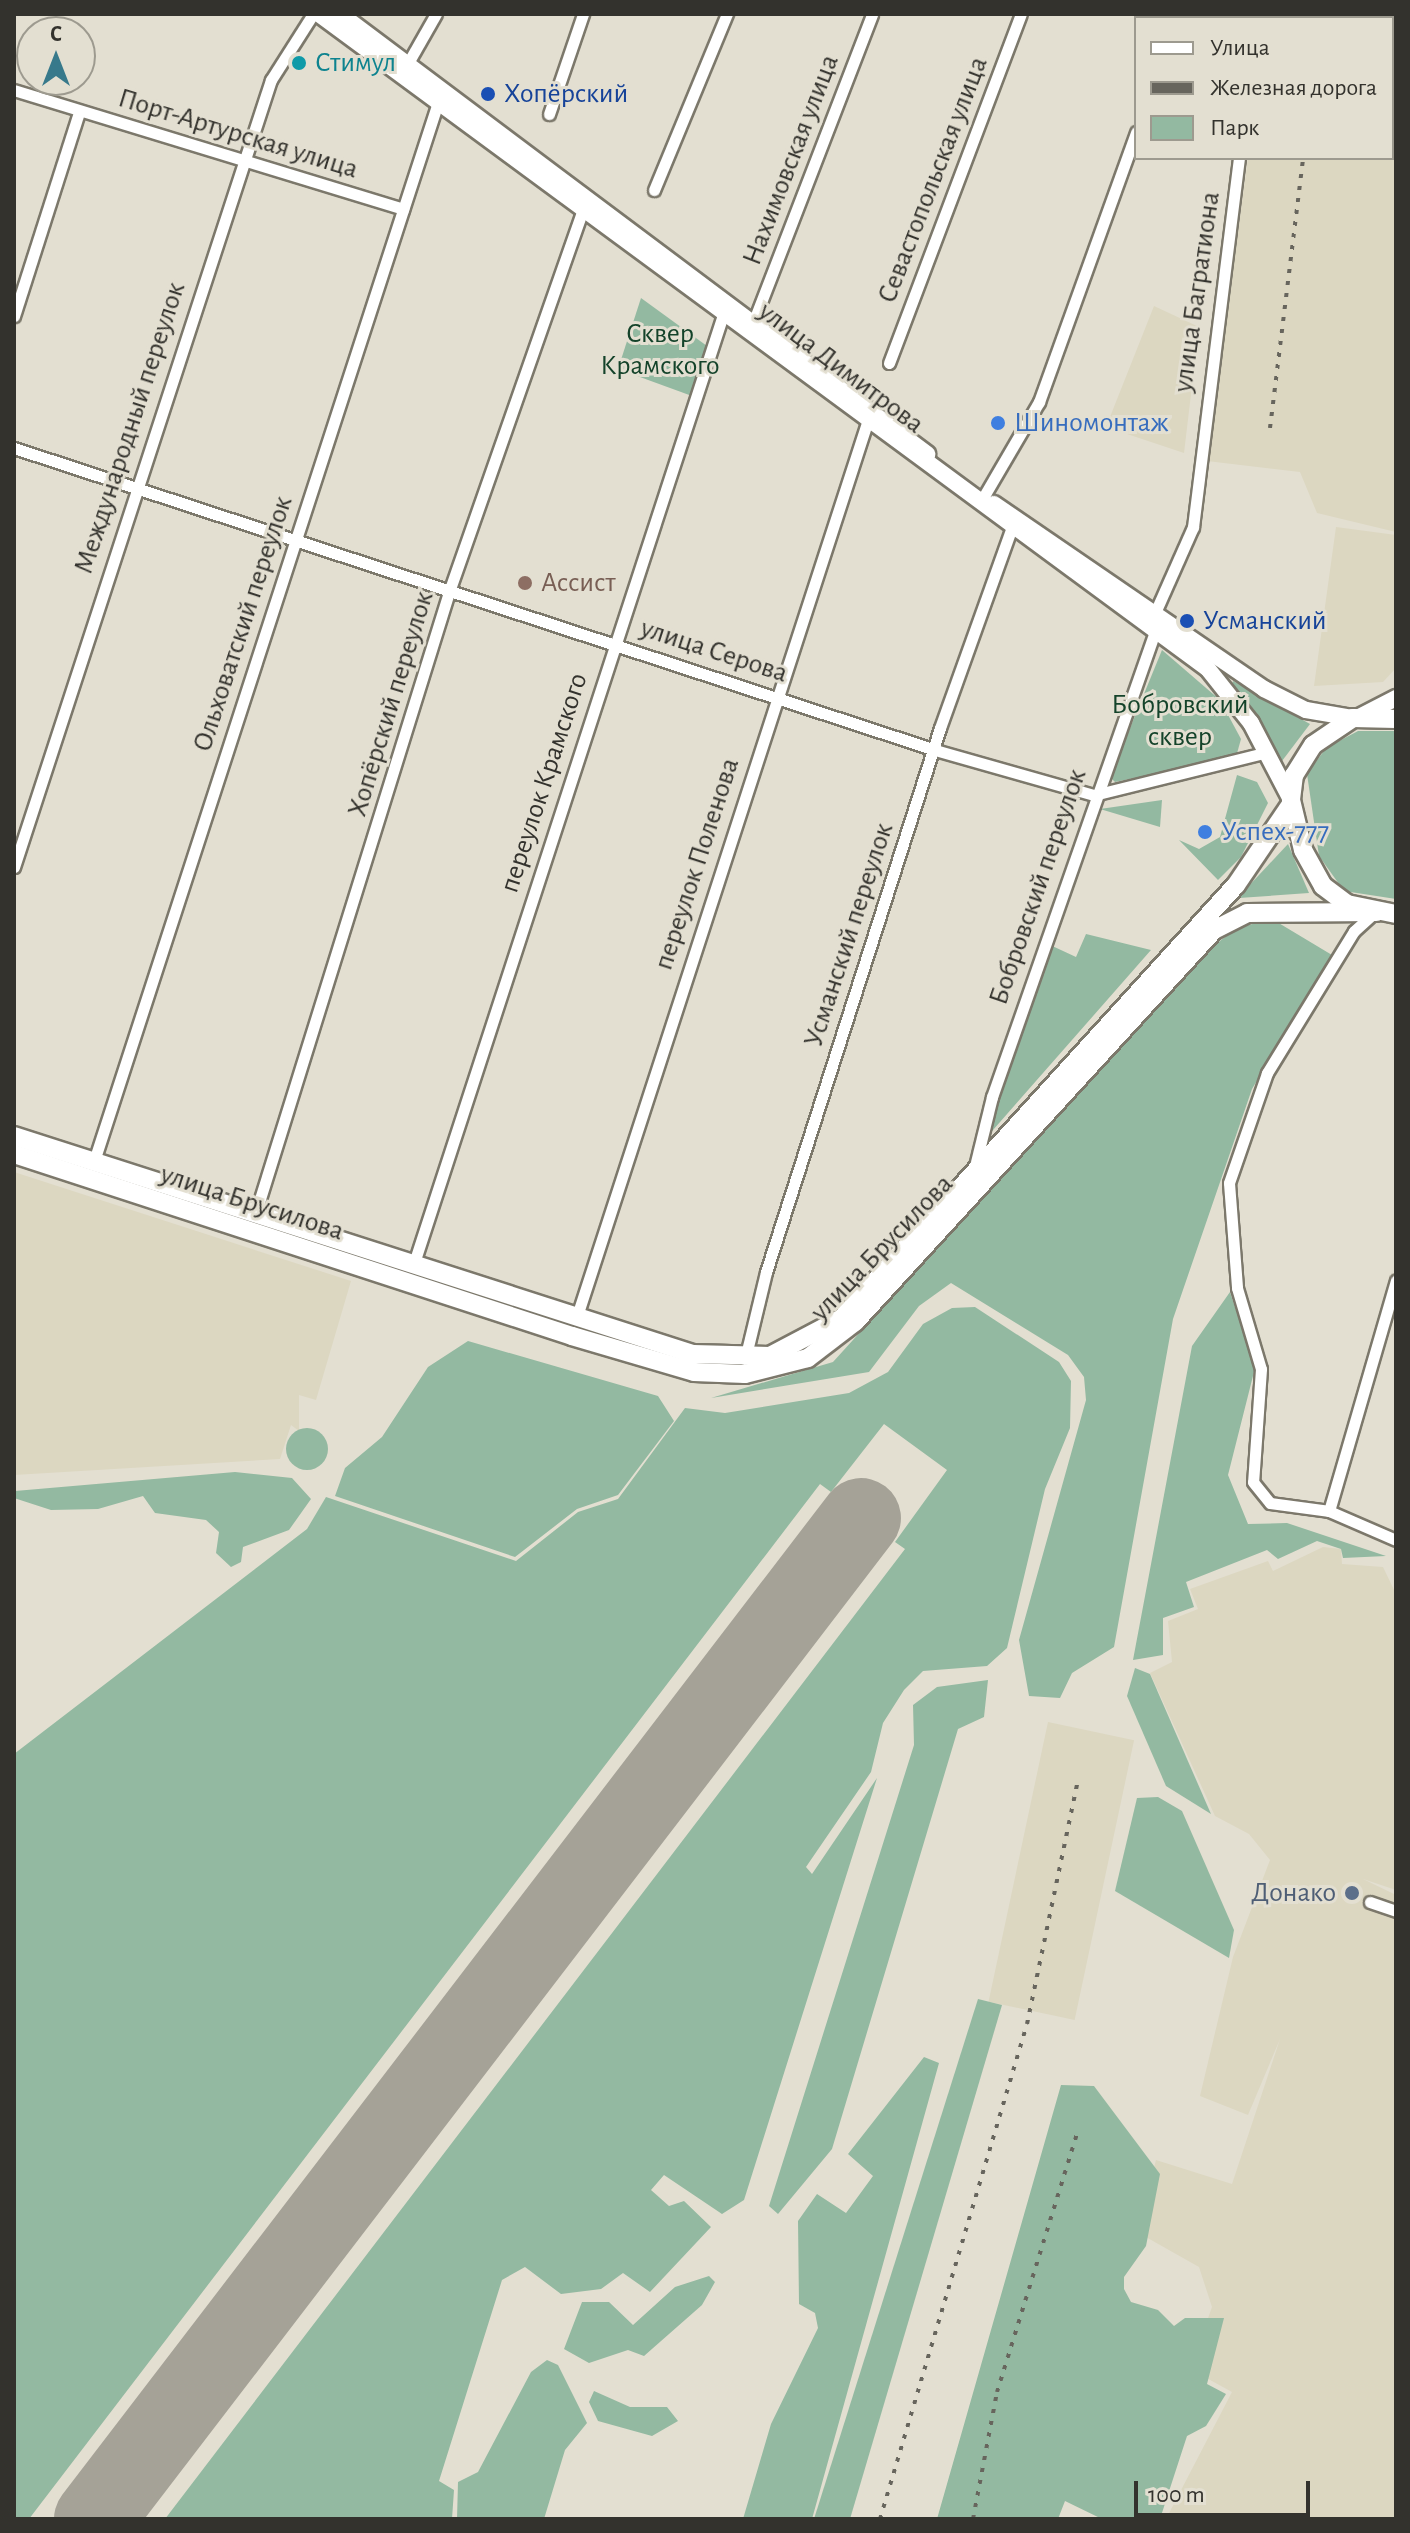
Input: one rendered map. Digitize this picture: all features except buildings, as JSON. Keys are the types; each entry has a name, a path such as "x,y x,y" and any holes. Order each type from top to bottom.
{"main road":[{"name":"улица Димитрова","path":"316,14 1011,530 1154,623 1285,702 1356,718 1396,719"},
{"name":"улица Димитрова","path":"340,14 1154,623 1230,691 1268,752 1291,802 1320,883 1338,900 1376,912 1396,914"},
{"path":"1291,802 1306,752 1356,718 1396,698"},
{"name":"улица Брусилова","path":"14,1142 94,1161 576,1319 693,1354 745,1360 808,1342 842,1318 976,1162 1236,885 1291,802"},
{"name":"улица Брусилова","path":"14,1142 572,1336 694,1372 745,1374 808,1358 855,1322 1214,930 1247,913 1376,912"}],"street":[{"name":"Международный переулок","path":"14,867 136,484 248,161 271,80 316,14"},
{"path":"408,63 436,14"},
{"path":"549,114 583,14"},
{"path":"654,190 727,14"},
{"name":"Нахимовская улица","path":"753,323 872,14"},
{"name":"Севастопольская улица","path":"889,363 1021,14"},
{"name":"Порт-Артурская улица","path":"14,90 403,209"},
{"name":"Ольховатский переулок","path":"94,1161 438,102"},
{"path":"14,316 79,112"},
{"path":"984,496 1039,402 1134,138"},
{"name":"улица Багратиона","path":"1154,623 1193,527 1239,160"},
{"name":"Хопёрский переулок","path":"255,1215 450,589 583,210"},
{"name":"переулок Крамского","path":"413,1266 613,644 723,315"},
{"name":"переулок Поленова","path":"576,1319 776,695 867,423"},
{"name":"улица Серова","path":"14,448 136,484 295,540 776,695 935,750 1094,795 1268,752"},
{"name":"Усманский переулок","path":"745,1360 766,1272 935,750 1011,530"},
{"name":"Бобровский переулок","path":"976,1162 1094,795 1154,623"},
{"path":"1376,912 1354,931 1273,1063 1229,1183 1237,1288 1261,1369 1253,1482 1270,1503 1329,1511 1396,1540"},
{"path":"1329,1511 1396,1281"},
{"path":"1370,1902 1396,1911"}],"shaded area":[{"path":"1396,14 1396,532 1317,513 1300,472 1207,461 1248,160 1394,160 1394,16 1248,16"},
{"path":"1154,306 1199,327 1184,453 1106,427"},
{"path":"1336,527 1396,535 1396,668 1383,682 1314,686"},
{"path":"14,1172 351,1281 316,1400 299,1395 299,1431 291,1425 280,1459 14,1475"},
{"path":"1323,1547 1341,1549 1342,1564 1383,1567 1396,1594 1396,1890 1363,1879 1396,1895 1396,2519 1166,2519 1232,2392 1190,2369 1212,2307 1199,2267 1137,2232 1156,2160 1232,2184 1280,2039 1248,2115 1200,2096 1233,1957 1270,1860 1249,1834 1215,1816 1150,1673 1172,1662 1168,1621 1198,1609 1190,1589 1268,1561 1273,1571"},
{"path":"1048,1722 1134,1740 1075,2020 989,2002"}],"green space":[{"name":"Сквер Крамского","path":"641,298 707,346 692,396 618,369"},
{"name":"Бобровский сквер","path":"1162,650 1220,700 1241,739 1236,757 1115,782 1110,777"},
{"path":"1233,681 1310,724 1282,761 1232,684"},
{"path":"1358,731 1396,731 1396,899 1344,891 1319,856 1307,774 1326,748"},
{"path":"1237,775 1257,782 1268,803 1241,857 1218,880 1179,840 1199,849 1220,837"},
{"path":"1162,800 1160,827 1100,809"},
{"path":"1288,844 1309,893 1239,898 1245,890"},
{"path":"1272,919 1332,955 1252,1089 1173,1319 1114,1647 1072,1673 1060,1698 1029,1696 1019,1640 1086,1400 1084,1377 1068,1355 951,1283 919,1306 869,1372 711,1398 833,1362 1204,953 1237,928"},
{"path":"1086,934 1151,950 986,1138 979,1134 1048,944 1076,957"},
{"path":"1230,1292 1255,1368 1228,1475 1248,1524 1287,1523 1386,1556 1343,1558 1341,1549 1317,1541 1278,1559 1267,1550 1186,1582 1194,1607 1163,1618 1163,1655 1133,1660 1192,1346"},
{"path":"975,1307 1059,1362 1071,1381 1070,1428 1045,1489 1007,1648 987,1666 923,1671 904,1690 883,1723 871,1772 806,1867 812,1874 877,1778 744,2200 722,2214 664,2175 651,2190 669,2206 684,2201 711,2227 650,2292 623,2273 601,2289 561,2294 525,2267 502,2280 439,2481 454,2490 452,2519 165,2519 905,1549 895,1542 947,1470 884,1424 831,1492 820,1484 29,2519 14,2519 14,1754 307,1529 326,1497 516,1561 578,1512 618,1499 685,1408 725,1413 849,1393 888,1372 923,1324 952,1308"},
{"path":"468,1341 658,1396 674,1421 618,1495 577,1509 515,1557 335,1496 345,1468 382,1437 428,1367"},
{"path":"307,1428 322,1434 328,1449 322,1464 307,1470 292,1464 286,1449 292,1434"},
{"path":"235,1472 292,1478 311,1499 289,1530 243,1547 241,1562 231,1567 216,1553 219,1532 206,1520 155,1513 143,1496 98,1509 51,1510 14,1498 15,1491"},
{"path":"1135,1668 1150,1674 1211,1814 1166,1786 1127,1696"},
{"path":"988,1680 984,1717 958,1729 832,2149 778,2214 769,2206 914,1745 913,1705 937,1687"},
{"path":"1158,1797 1182,1811 1234,1930 1229,1958 1115,1891 1137,1798"},
{"path":"978,1999 1002,2005 850,2519 814,2519"},
{"path":"924,2057 939,2063 812,2519 743,2519 771,2424 818,2328 815,2313 799,2304 798,2221 817,2194 846,2213 873,2176 848,2154"},
{"path":"1061,2085 1094,2086 1160,2174 1146,2246 1124,2277 1124,2289 1131,2302 1158,2310 1174,2326 1185,2318 1224,2318 1207,2384 1226,2394 1206,2426 1187,2436 1160,2519 1102,2519 1065,2501 1058,2519 937,2519"},
{"path":"709,2276 715,2282 702,2305 644,2356 628,2350 589,2363 564,2349 582,2302 609,2302 633,2325 675,2287"},
{"path":"547,2360 558,2365 587,2423 565,2450 544,2519 457,2519 458,2482 478,2472 531,2372"},
{"path":"594,2391 630,2407 667,2407 678,2421 652,2436 598,2421 589,2402"}],"runway":[{"path":"94,2519 861,1518"}],"railway":[{"path":"1270,428 1303,160"},
{"path":"880,2519 1027,2024 1078,1780"},
{"path":"973,2519 997,2392 1077,2134"}],"place":[{"name":"Стимул","path":"299,63"},
{"name":"Хопёрский","path":"488,94"},
{"name":"Шиномонтаж","path":"998,423"},
{"name":"Ассист","path":"525,583"},
{"name":"Усманский","path":"1187,621"},
{"name":"Успех-777","path":"1205,832"},
{"name":"Донако","path":"1352,1893"}]}
